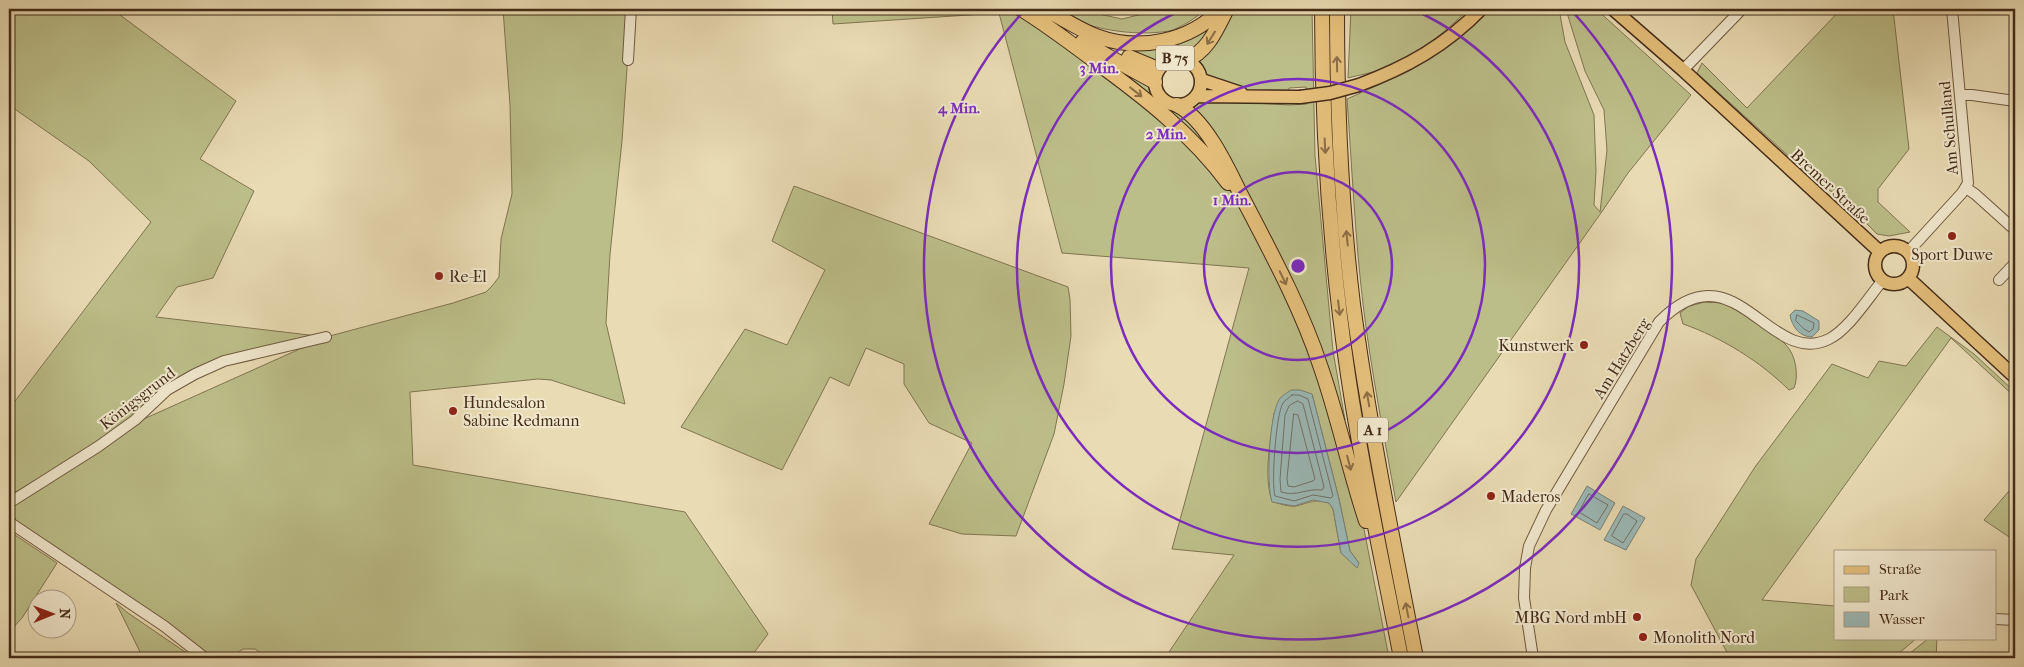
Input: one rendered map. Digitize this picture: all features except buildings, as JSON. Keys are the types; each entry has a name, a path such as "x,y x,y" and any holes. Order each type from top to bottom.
{"highway":[{"path":"1043,9 1097,36 1141,43 1164,41 1186,33 1207,22 1221,9"},
{"name":"B 75","path":"1043,9 1157,76"},
{"path":"1186,60 1198,54 1205,47 1228,9"},
{"name":"A 1","path":"1322,9 1324,124 1339,307 1362,455 1401,658"},
{"name":"A 1","path":"1337,9 1337,63 1343,200 1353,303 1379,462 1416,658"},
{"path":"1024,10 1151,103 1183,133 1219,171 1262,234"},
{"name":"B 75","path":"1024,10 1157,76"},
{"path":"1177,105 1193,117 1217,149 1290,290 1320,366 1365,519 1386,579"}],"main road":[{"name":"B 75","path":"1197,96 1300,97 1330,93 1359,85 1405,66 1425,55 1456,32 1481,9"},
{"name":"Bremer Straße","path":"1613,9 1683,70 1880,252"},
{"name":"B 75","path":"1172,59 1186,60 1197,68 1202,80 1201,88 1197,96 1187,104 1177,105 1162,99 1157,91 1157,76 1163,64 1172,59"},
{"name":"B 75","path":"1202,80 1252,97"},
{"path":"1890,246 1896,246 1908,252 1913,263 1908,278 1894,284 1883,280 1876,270 1876,258 1880,252 1890,246"},
{"path":"1908,278 2015,377"}],"street":[{"path":"628,60 631,9"},
{"path":"1683,70 1742,9"},
{"name":"Am Schulland","path":"1908,252 1966,188 1968,178 1952,9"},
{"path":"1960,95 2015,101"},
{"path":"1966,188 2015,230"},
{"path":"1999,280 2015,263"},
{"name":"Am Hatzberg","path":"1533,658 1524,598 1525,568 1529,546 1546,510 1659,322 1684,302 1698,298 1728,299 1739,304 1785,337 1807,344 1818,343 1838,333 1883,280"},
{"name":"Königsgrund","path":"9,503 99,446 135,420 167,390 195,374 224,362 326,337"},
{"path":"9,522 164,626 205,658"},
{"path":"1996,619 2015,620"}],"green space":[{"path":"9,9 112,9 236,101 200,159 254,191 213,278 177,287 156,317 326,337 453,303 486,292 499,277 501,239 512,194 510,105 503,9 631,9 622,141 610,254 606,323 625,404 551,380 538,379 410,392 413,465 685,512 768,634 750,658 268,658 255,649 243,649 230,658 210,658 17,523 12,511 17,500 137,422 322,339 195,374 135,420 9,496 9,409 151,222 89,161 9,105"},
{"path":"832,9 1012,9 1115,80 1205,160 1230,191 1250,222 1282,285 1329,403 1357,493 1389,658 1165,658 1234,555 1172,549 1249,268 1062,253 999,13 833,24","holes":["1312,394 1339,499 1350,551 1359,563 1341,553 1333,509 1329,503 1316,501 1296,506 1284,505 1272,501 1269,491 1268,469 1274,413"]},
{"path":"1053,9 1085,9 1090,12 1122,19 1163,9 1206,9 1189,22 1173,30 1140,33 1109,30 1079,22"},
{"path":"1234,9 1312,9 1315,156 1333,351 1345,420 1329,372 1191,108 1192,105 1203,100 1289,105 1307,104 1306,87 1289,88 1288,93 1248,91 1226,88 1208,79 1197,61"},
{"path":"1351,9 1468,9 1439,36 1406,57 1378,70 1348,78"},
{"path":"1490,9 1559,9 1565,42 1594,115 1596,171 1594,205 1600,212 1607,150 1604,110 1585,71 1568,16 1569,9 1596,9 1691,95 1628,173 1396,502 1363,304 1347,99 1409,71 1458,39"},
{"path":"1841,9 1893,9 1909,149 1878,189 1878,202 1910,232 1889,236 1877,234 1836,193 1825,189 1697,73 1702,63 1747,108"},
{"path":"1214,20 1199,48 1186,54 1176,53 1153,62 1108,43 1140,46"},
{"path":"1084,46 1149,79 1155,96 1188,117 1223,167"},
{"path":"794,186 1068,287 1071,336 1054,434 1016,536 962,534 929,524 972,443 929,423 904,384 904,364 866,348 849,386 830,377 782,470 681,427 745,329 787,345 825,270 772,241"},
{"path":"1705,302 1720,303 1735,309 1781,340 1792,354 1796,366 1796,383 1794,388 1789,390 1740,351 1712,336 1683,324 1680,313 1689,306"},
{"path":"1937,327 1974,354 2015,392 2015,397 1951,338 1762,600 1834,606 1834,640 1915,640 1893,658 1730,658 1691,585 1696,559 1755,467 1832,364 1868,378 1879,361 1906,366"},
{"path":"2015,484 2015,541 1984,520"},
{"path":"9,531 57,563 40,590 28,590 28,609 9,632"},
{"path":"116,603 128,613 194,658 143,658"},
{"path":"1926,640 1937,640 1936,658 1904,658"}],"water":[{"path":"1795,310 1803,311 1819,321 1819,330 1812,337 1800,333 1793,324 1790,315"},
{"path":"1291,390 1300,390 1312,394 1339,499 1350,551 1359,563 1357,568 1341,553 1333,509 1329,503 1313,500 1294,506 1272,502 1269,466 1273,420 1279,400"},
{"path":"1587,486 1615,503 1600,530 1571,514"},
{"path":"1623,506 1645,518 1626,550 1604,540"}],"place":[{"name":"Sport Duwe","path":"1952,236"},
{"name":"Re-El","path":"439,276"},
{"name":"Kunstwerk","path":"1584,345"},
{"name":"Hundesalon Sabine Redmann","path":"453,411"},
{"name":"Maderos","path":"1491,496"},
{"name":"MBG Nord mbH","path":"1637,617"},
{"name":"Monolith Nord","path":"1643,637"}]}
